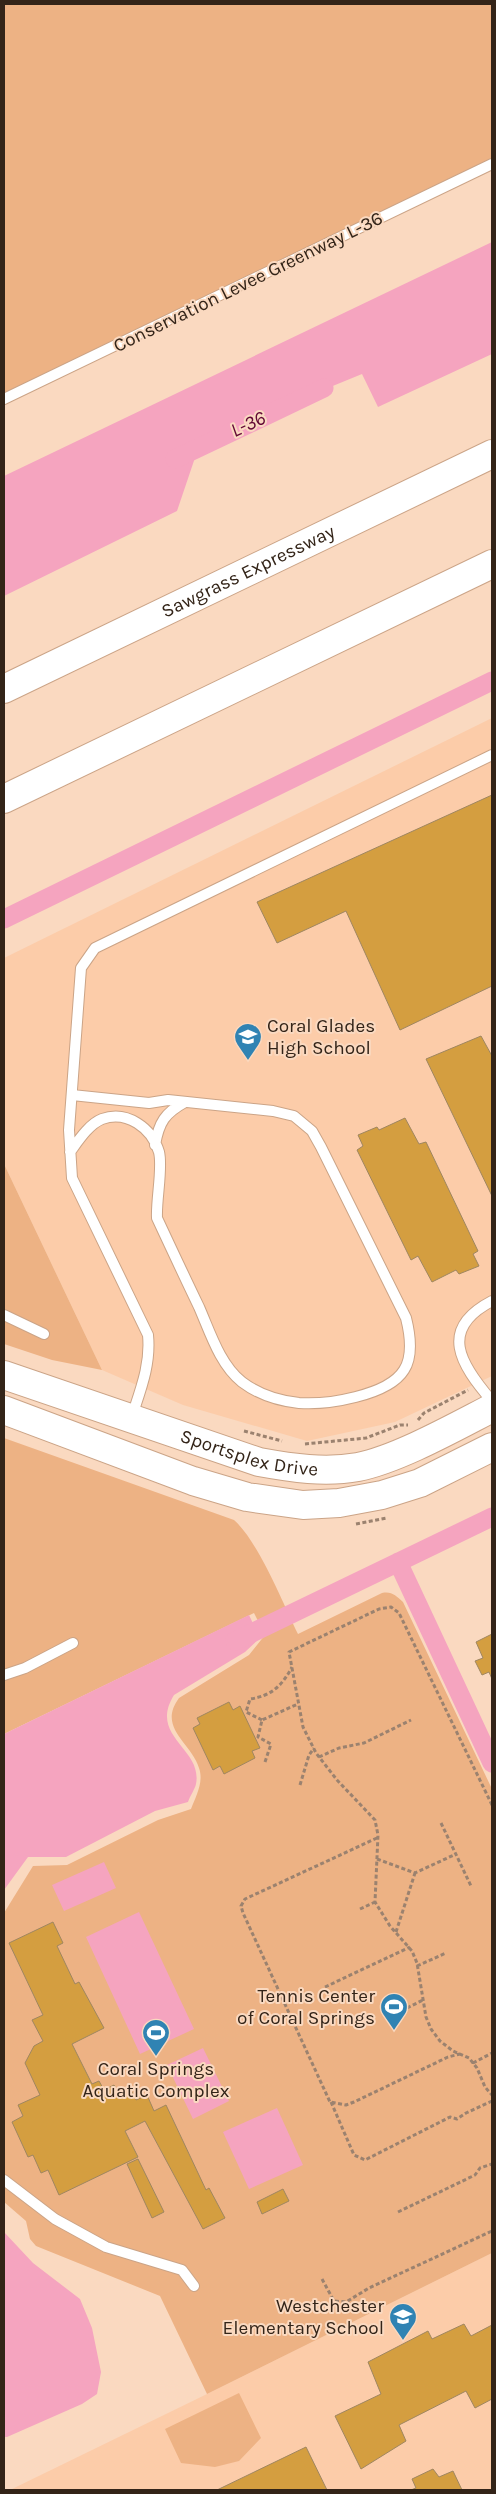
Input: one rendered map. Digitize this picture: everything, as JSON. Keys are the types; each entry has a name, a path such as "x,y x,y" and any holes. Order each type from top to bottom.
{"main road":[{"name":"Sawgrass Expressway","path":"4,689 492,454"},
{"path":"4,799 492,564"},
{"name":"Sportsplex Drive","path":"4,1375 131,1420 259,1462 294,1468 326,1470 359,1467 398,1453 492,1408"},
{"name":"Sportsplex Drive","path":"4,1410 193,1481 247,1496 303,1505 340,1503 382,1495 420,1483 492,1447"}],"lane":[{"name":"Conservation Levee Greenway L-36","path":"4,399 492,164"},
{"path":"131,1420 147,1371 150,1351 148,1335 72,1178 69,1130 81,968 95,948 492,755"},
{"path":"70,1152 83,1134 101,1119 120,1116 137,1121 150,1134 159,1153 156,1201 157,1218 224,1361 241,1381 266,1396 299,1403 368,1395 389,1385 404,1370 410,1334 406,1318 312,1131 294,1116 168,1100 149,1103 72,1095"},
{"path":"155,1145 158,1128 169,1111 185,1102"},
{"path":"492,1300 467,1317 459,1330 459,1343 478,1384 492,1401"},
{"path":"4,1315 44,1334"},
{"path":"4,1675 25,1668 73,1643"},
{"path":"4,2180 55,2219 106,2247 182,2270 194,2286"}],"path":[{"path":"302,1444 366,1438 400,1425 412,1424 424,1413 478,1384"},
{"path":"238,1430 287,1443"},
{"path":"492,1805 399,1612 391,1607 379,1609 289,1652 298,1704 304,1727 314,1748 337,1780 375,1820 377,1838 375,1902 379,1911 410,1947 418,1966 423,2000 431,2028 440,2041 473,2063 485,2087 492,2095"},
{"path":"262,1720 246,1712 250,1699 272,1692 285,1681 293,1667"},
{"path":"262,1720 298,1704"},
{"path":"262,1720 258,1737 271,1744 265,1762"},
{"path":"320,1757 339,1748 364,1743 411,1720"},
{"path":"300,1785 309,1755 314,1748"},
{"path":"441,1823 472,1886"},
{"path":"377,1838 245,1899 241,1906 354,2155 365,2160 450,2117 457,2119 492,2101"},
{"path":"376,1859 415,1873 456,1854"},
{"path":"396,1932 415,1873"},
{"path":"360,1909 375,1902"},
{"path":"325,1987 410,1947"},
{"path":"418,1966 446,1953"},
{"path":"407,2008 423,2000"},
{"path":"473,2063 492,2053"},
{"path":"330,2102 346,2105 448,2057 461,2054"},
{"path":"398,2212 475,2175 480,2168 492,2164"},
{"path":"322,2279 334,2301 346,2302 369,2288 492,2231"}],"shaded area":[{"path":"4,4 492,4 492,164 4,399"},
{"path":"492,242 492,354 378,407 362,374 201,440 177,511 4,596 4,476"},
{"name":"Coral Glades High School","path":"492,718 492,1376 395,1422 307,1441 183,1405 102,1370 4,1164 4,958"},
{"path":"4,1164 102,1370 52,1360 4,1344"},
{"path":"4,1438 234,1520 252,1542 261,1557 298,1634 382,1593 391,1593 396,1596 403,1602 492,1789 492,2253 207,2394 160,2296 36,2246 30,2239 26,2221 4,2202 4,1913 33,1866 67,1865 158,1820 191,1809 201,1778 195,1759 174,1726 172,1718 173,1709 179,1698 249,1655 265,1635 254,1613 4,1734"},
{"path":"249,1615 260,1638 245,1652 174,1695 168,1709 167,1722 171,1732 192,1761 196,1772 195,1788 188,1802 155,1811 66,1857 28,1857 4,1890 4,1734"},
{"path":"104,1862 116,1888 64,1911 52,1885"},
{"path":"139,1912 194,2029 140,2054 86,1937"},
{"path":"203,2048 229,2101 193,2119 167,2065"},
{"path":"277,2108 303,2165 249,2189 223,2132"},
{"path":"4,2232 33,2263 80,2299 92,2328 101,2372 97,2394 82,2404 7,2437 4,2437"},
{"name":"Westchester Elementary School","path":"492,2253 492,2490 10,2490 207,2394"},
{"path":"239,2393 261,2438 239,2461 215,2467 181,2463 165,2429"}],"building":[{"path":"492,795 492,986 400,1030 346,911 277,943 257,902"},
{"path":"481,1036 492,1056 492,1196 426,1059"},
{"path":"405,1118 419,1144 426,1142 478,1251 473,1254 479,1266 459,1274 456,1270 432,1282 418,1256 411,1260 357,1150 363,1146 358,1135 377,1127 379,1130"},
{"path":"492,1634 492,1679 489,1672 482,1675 475,1661 483,1658 476,1642"},
{"path":"229,1702 233,1710 240,1706 260,1748 252,1751 255,1758 224,1774 220,1766 213,1770 193,1728 200,1724 197,1718"},
{"path":"53,1922 63,1943 57,1946 75,1984 79,1982 104,2028 72,2044 92,2084 99,2081 104,2090 114,2085 118,2093 130,2088 136,2100 147,2095 154,2111 166,2105 206,2190 209,2188 225,2218 203,2229 145,2121 125,2131 138,2157 59,2195 48,2170 41,2173 33,2155 28,2157 12,2122 23,2116 18,2105 40,2095 25,2063 34,2046 43,2041 32,2020 43,2015 9,1943"},
{"path":"138,2159 164,2212 152,2218 127,2164"},
{"path":"283,2189 289,2201 262,2214 257,2202"},
{"path":"464,2324 471,2336 492,2325 492,2399 475,2408 466,2391 399,2425 406,2441 361,2469 335,2416 381,2394 368,2362 428,2331 432,2339"},
{"path":"306,2447 327,2490 217,2490"},
{"path":"433,2469 439,2477 453,2471 462,2490 411,2490 416,2488 412,2479"}],"waterway":[{"name":"L-36","path":"175,459 324,388"},
{"path":"4,919 492,681"},
{"path":"235,1641 492,1517"},
{"path":"398,1562 492,1763"}],"place":[{"name":"Coral Glades High School","path":"248,1061"},
{"name":"Tennis Center of Coral Springs","path":"394,2031"},
{"name":"Coral Springs Aquatic Complex","path":"156,2057"},
{"name":"Westchester Elementary School","path":"403,2341"}]}
